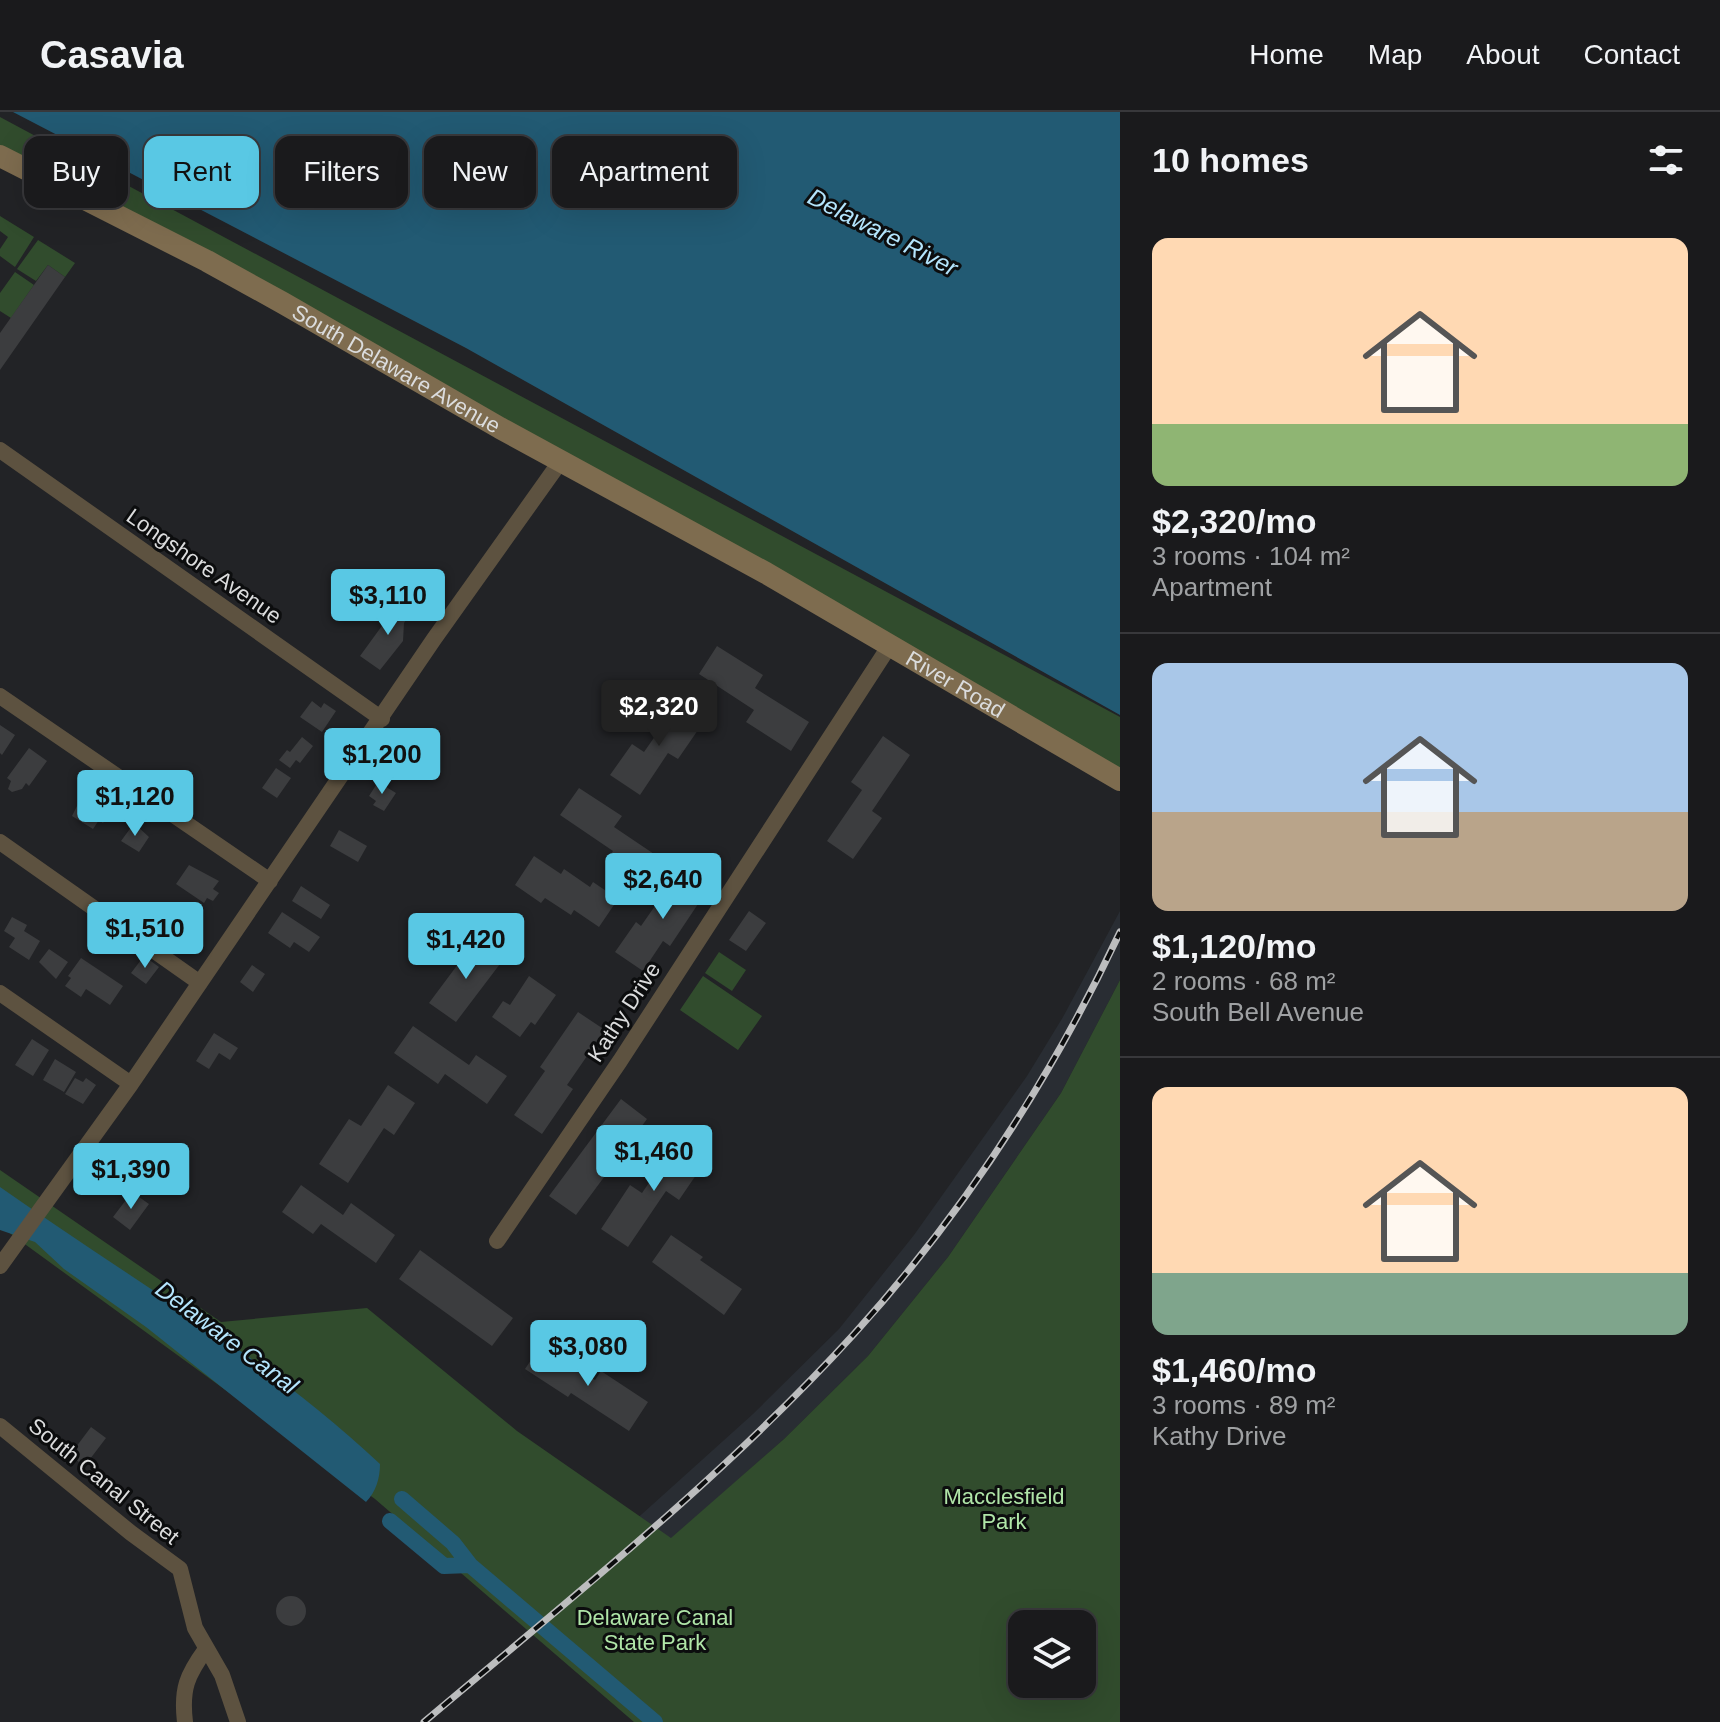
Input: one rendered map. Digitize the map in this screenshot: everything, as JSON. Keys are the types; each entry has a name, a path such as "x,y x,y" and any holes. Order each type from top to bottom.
{"main road":[{"name":"South Delaware Avenue","path":"0,156 207,261 560,462 790,587"},
{"name":"River Road","path":"790,587 1120,780"}],"street":[{"name":"Longshore Avenue","path":"0,450 382,719"},
{"path":"0,1266 131,1084 434,639 560,462"},
{"name":"Kathy Drive","path":"497,1241 620,1061 890,645"},
{"path":"0,696 270,881"},
{"path":"0,842 200,983"},
{"path":"0,993 131,1084"},
{"name":"South Canal Street","path":"0,1426 180,1569 195,1628 206,1649"},
{"path":"185,1722 183,1707 188,1673 206,1649 222,1675 238,1722"}],"shaded area":[{"path":"1120,911 1120,980 1061,1093 948,1257 868,1356 784,1439 586,1614 558,1583 642,1514 753,1414 839,1329 914,1235 1027,1076"}],"green space":[{"path":"0,117 35,136 24,136 24,168 0,155"},
{"path":"128,186 144,194 144,208 170,208 1120,717 1120,779 95,208 128,208"},
{"path":"0,216 34,237 15,267 0,256 0,249 8,237 0,231"},
{"path":"38,240 75,263 65,277 48,265 36,281 17,269"},
{"path":"15,272 34,285 11,318 0,311 0,293"},
{"path":"719,952 746,970 732,991 705,973"},
{"path":"703,976 762,1016 738,1050 680,1010"},
{"path":"1120,980 1120,1722 634,1722 375,1499 0,1226 0,1170 221,1322 367,1308 517,1431 671,1538 784,1439 868,1356 948,1257 1061,1093"}],"water":[{"name":"Delaware River","path":"13,112 1120,112 1120,715 466,348 197,208 259,208 259,136 144,136 144,180 128,172 128,136 59,136"},
{"path":"0,1187 243,1353 336,1425 380,1464 377,1484 366,1502 146,1327 64,1269 35,1242 0,1230"}],"building":[{"path":"48,265 65,277 0,370 0,333"},
{"path":"400,601 413,610 404,623 403,641 380,670 360,656"},
{"path":"717,646 763,675 755,688 809,722 791,751 746,722 754,710 699,674"},
{"path":"681,699 707,717 678,759 668,753 640,795 610,775 632,744 644,752"},
{"path":"312,701 321,708 324,703 336,711 322,732 300,717"},
{"path":"0,725 15,735 2,755 0,753"},
{"path":"883,736 910,755 872,811 882,818 853,859 827,841 862,790 851,782"},
{"path":"302,737 313,746 300,763 296,760 290,768 279,760"},
{"path":"29,748 47,761 29,786 26,783 22,789 12,792 8,789 11,781 7,778"},
{"path":"276,768 291,778 277,798 262,788"},
{"path":"378,782 396,793 384,811 373,805 376,801 369,796"},
{"path":"579,788 622,816 614,827 657,856 638,884 606,862 613,851 560,815"},
{"path":"84,792 104,805 102,808 110,813 103,823 99,820 93,829 72,816"},
{"path":"136,825 149,837 139,852 121,841"},
{"path":"339,830 367,846 358,862 330,846"},
{"path":"534,856 561,874 564,869 590,887 593,882 618,899 599,927 574,910 571,915 545,898 541,903 515,885"},
{"path":"189,865 219,881 213,889 219,893 213,901 207,898 204,903 176,884"},
{"path":"680,870 708,889 670,946 663,941 643,971 615,952 636,922 641,926"},
{"path":"301,886 330,905 321,919 292,901"},
{"path":"749,911 766,923 746,951 729,940"},
{"path":"282,912 320,937 309,952 294,942 290,948 268,933"},
{"path":"175,913 190,922 179,939 164,929"},
{"path":"12,917 27,925 24,931 40,941 29,960 9,947 15,938 4,931"},
{"path":"476,940 503,960 456,1022 429,1003"},
{"path":"49,949 68,962 56,979 39,962"},
{"path":"144,956 159,967 146,984 131,973"},
{"path":"81,958 123,986 110,1005 86,989 81,997 65,986"},
{"path":"252,965 265,974 253,992 240,982"},
{"path":"529,976 556,995 535,1025 531,1022 520,1037 492,1017 503,1001 510,1005"},
{"path":"578,1012 605,1030 567,1085 573,1089 542,1134 514,1115 545,1071 540,1067"},
{"path":"413,1026 469,1065 476,1055 507,1076 487,1104 445,1074 438,1084 394,1053"},
{"path":"214,1033 238,1048 230,1060 219,1053 209,1069 196,1061"},
{"path":"32,1039 49,1050 33,1076 15,1065"},
{"path":"55,1059 76,1072 64,1092 43,1080"},
{"path":"75,1078 83,1082 86,1078 96,1085 83,1104 65,1094"},
{"path":"388,1085 415,1103 394,1135 384,1128 348,1183 319,1164 349,1119 361,1126"},
{"path":"621,1099 647,1119 576,1215 549,1196"},
{"path":"678,1140 707,1159 679,1200 666,1191 628,1247 601,1229 630,1185 642,1193"},
{"path":"301,1185 343,1215 351,1203 395,1235 376,1263 321,1224 313,1234 282,1212"},
{"path":"132,1192 149,1204 130,1230 113,1217"},
{"path":"671,1235 742,1289 724,1315 652,1262"},
{"path":"420,1250 513,1318 492,1346 399,1279"},
{"path":"541,1345 595,1380 601,1371 648,1402 629,1431 571,1393 568,1397 525,1369"},
{"path":"91,1427 106,1438 87,1463 81,1459 79,1462 70,1455"},
{"path":"291,1596 302,1600 306,1611 302,1622 291,1626 280,1622 276,1611 280,1600"}],"waterway":[{"name":"Delaware Canal","path":"402,1499 453,1543 470,1565 655,1722"},
{"name":"Delaware Canal","path":"390,1521 444,1566 470,1565"}],"railway":[{"path":"424,1722 700,1486 805,1386 894,1289 968,1193 1002,1143 1065,1039 1120,932"}],"park label":[{"name":"Macclesfield Park","path":"1004,1508"},
{"name":"Delaware Canal State Park","path":"655,1630"}]}
